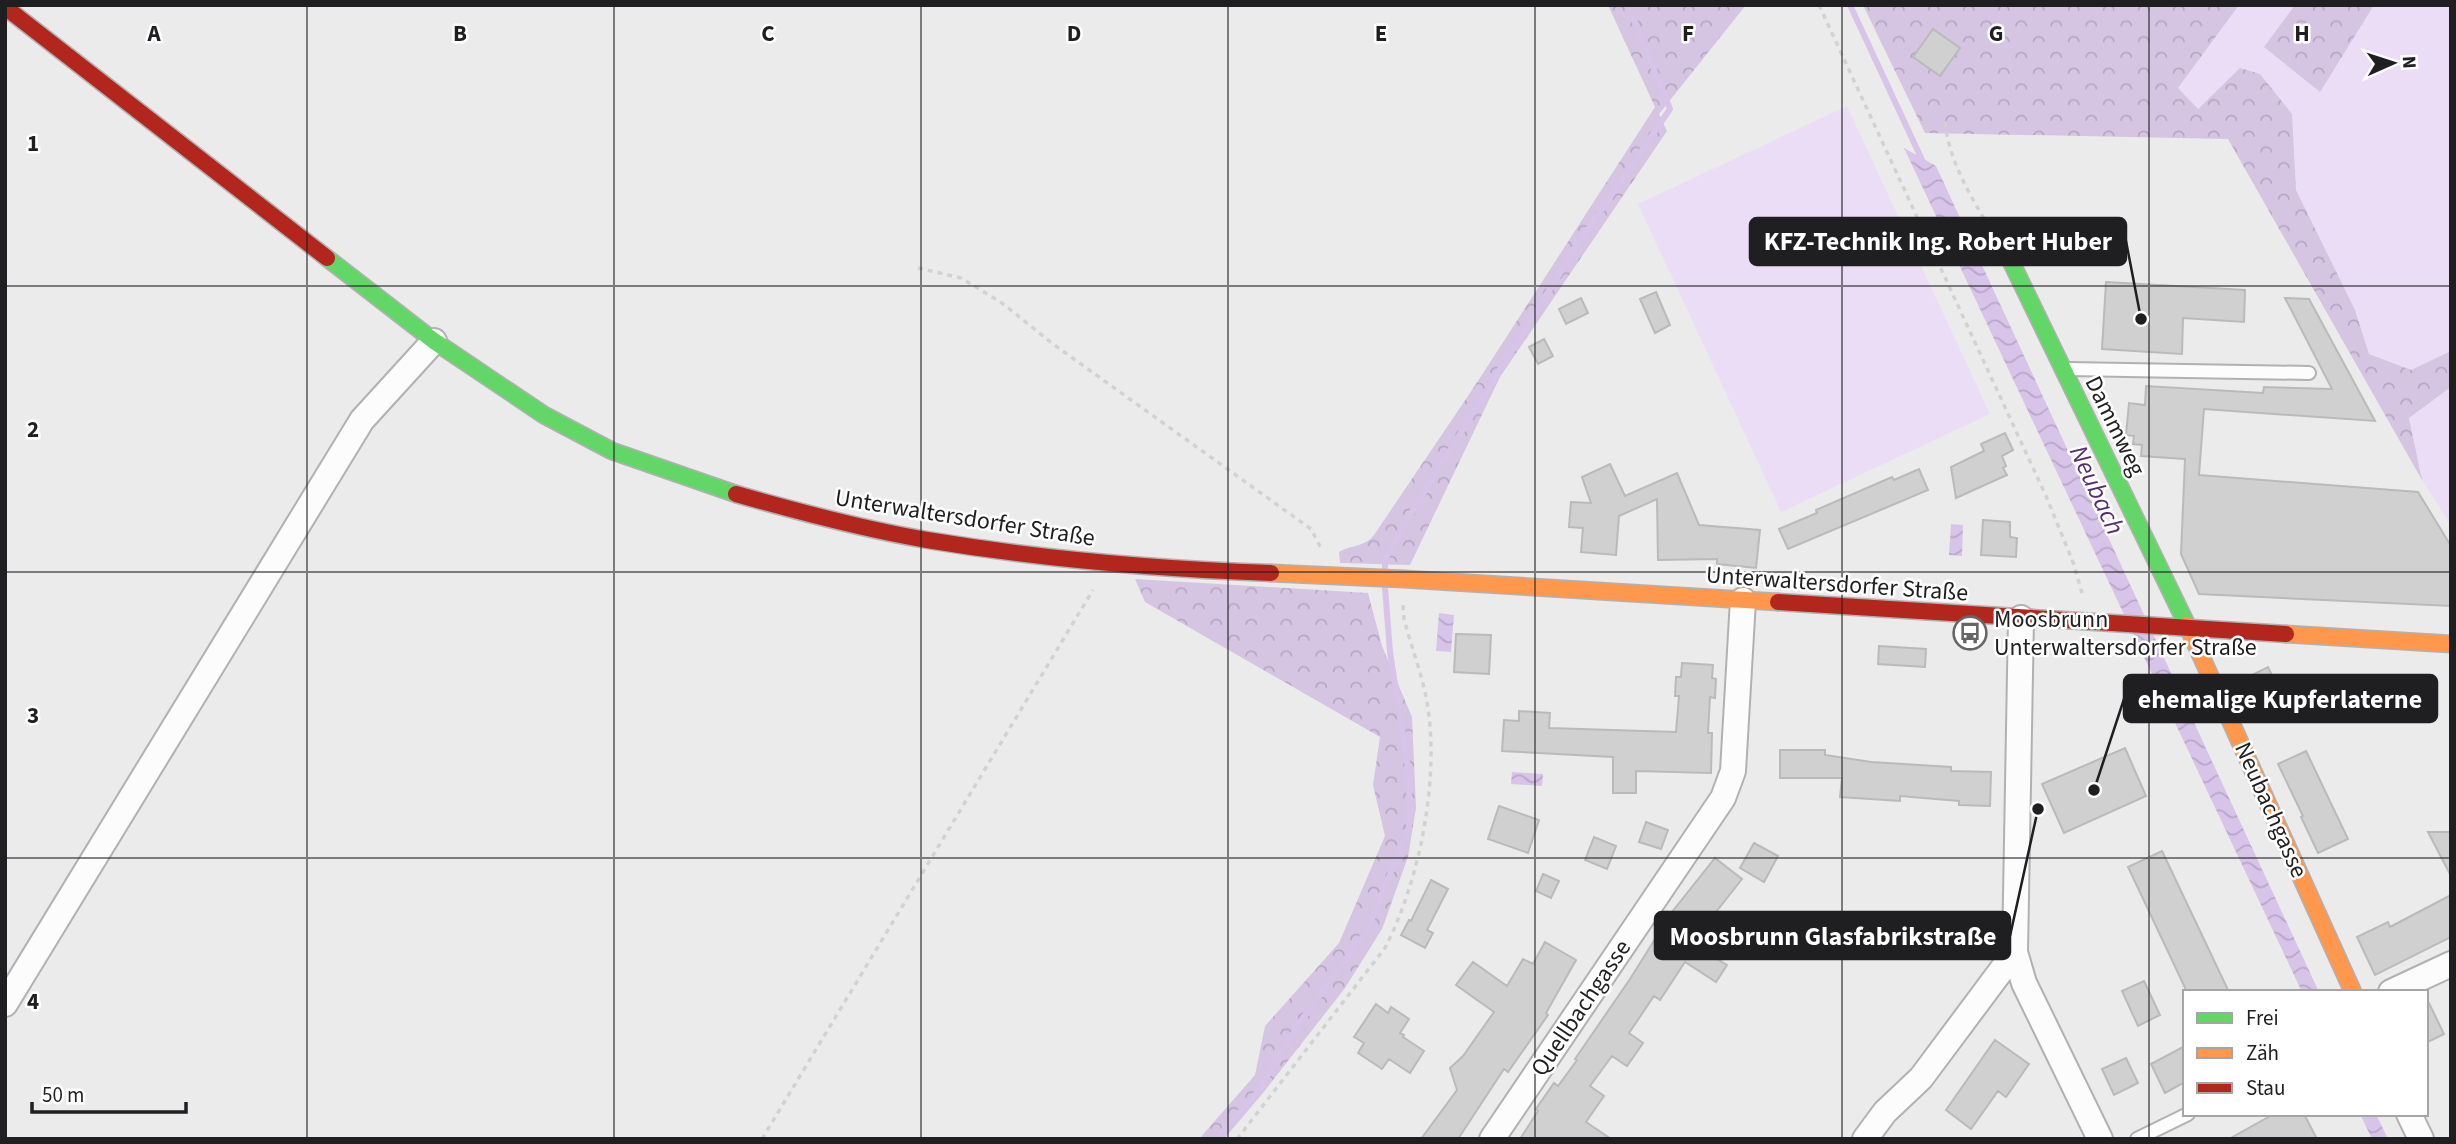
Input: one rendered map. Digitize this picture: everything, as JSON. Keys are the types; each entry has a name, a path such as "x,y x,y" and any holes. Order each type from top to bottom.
{"main road":[{"name":"Unterwaltersdorfer Straße","path":"5,7 434,341 544,415 600,445 714,488 816,517 927,540 1108,564 1396,579 2451,644"},
{"name":"Dammweg","path":"2002,243 2189,629"},
{"name":"Neubachgasse","path":"2189,629 2352,990"}],"street":[{"path":"5,1004 362,420 434,341"},
{"name":"Quellbachgasse","path":"1492,1139 1723,798 1733,771 1743,600"},
{"path":"2021,618 2015,952 2024,983 2100,1139"},
{"path":"1865,1139 1885,1112 1921,1079 2015,952"},
{"path":"2395,990 2451,964"},
{"path":"2410,1116 2421,1139"}],"lane":[{"path":"2062,369 2309,373"},
{"path":"2137,1139 2184,1116"}],"path":[{"path":"1819,5 2046,496 2082,590 2084,623"},
{"path":"1945,122 1947,139 1957,169 1985,221 2002,243"},
{"path":"918,268 961,278 1002,303 1053,344 1311,529 1322,549 1326,576"},
{"path":"762,1139 1108,564"},
{"path":"1237,1139 1385,948 1399,920 1409,888 1433,763 1427,701 1396,579"}],"shaded area":[{"path":"2239,5 2295,5 2265,47 2319,91 2374,5 2451,5 2451,351 2411,370 2369,354 2355,310 2296,190 2292,114 2240,69 2197,109 2178,88"},
{"path":"1847,106 1990,414 1781,512 1638,204"},
{"path":"2451,387 2451,525 2422,480 2409,418"}],"green space":[{"path":"1608,5 1746,5 1659,114 1667,131 1500,377 1410,565 1340,563 1339,552 1366,542 1374,535 1476,384 1655,107"},
{"path":"1863,5 2239,5 2178,88 2198,109 2240,68 2260,74 2292,114 2296,190 2355,310 2369,354 2411,370 2451,351 2451,387 2409,418 2422,480 2228,139 1925,133"},
{"path":"2295,5 2374,5 2320,92 2264,47"},
{"path":"1135,579 1368,593 1382,646 1412,717 1416,808 1408,857 1382,929 1345,988 1224,1139 1199,1139 1255,1075 1265,1026 1339,943 1385,836 1373,785 1380,737 1145,602"}],"water":[{"path":"1904,148 1936,166 2318,990 2301,990"},
{"path":"1951,524 1963,525 1962,556 1949,555"},
{"path":"1439,613 1454,615 1451,652 1436,651"},
{"path":"1512,772 1543,774 1542,786 1511,784"},
{"path":"2361,1116 2377,1116 2388,1139 2372,1139"}],"building":[{"path":"1933,29 1960,48 1940,76 1913,57"},
{"path":"2106,282 2245,290 2244,322 2183,318 2182,354 2102,349"},
{"path":"1656,292 1670,325 1655,333 1640,299"},
{"path":"1581,298 1588,313 1566,324 1559,309"},
{"path":"2285,298 2309,299 2375,421 2204,409 2199,475 2418,492 2451,546 2451,606 2199,594 2181,554 2185,459 2141,456 2142,445 2133,444 2134,436 2126,435 2129,403 2145,405 2146,386 2263,393 2264,387 2332,389"},
{"path":"1544,339 1553,356 1538,364 1529,347"},
{"path":"2005,433 2013,450 2002,456 2007,475 1956,498 1951,467 1984,451 1981,444"},
{"path":"1610,464 1625,496 1677,473 1699,525 1760,530 1756,568 1717,564 1717,559 1658,560 1657,499 1619,516 1616,555 1581,552 1583,528 1569,527 1571,502 1591,503 1582,477"},
{"path":"1919,469 1928,490 1788,549 1779,529 1892,477 1894,480"},
{"path":"1983,520 2010,522 2010,537 2017,538 2016,557 1981,555"},
{"path":"1456,634 1491,635 1489,674 1454,672"},
{"path":"1879,646 1926,649 1925,667 1878,664"},
{"path":"1682,663 1713,665 1712,678 1716,679 1715,698 1710,697 1708,733 1712,733 1711,773 1636,771 1636,793 1613,793 1613,757 1502,751 1504,720 1519,721 1519,711 1550,713 1549,728 1676,732 1679,696 1675,696 1676,677 1681,677"},
{"path":"2268,667 2284,701 2253,716 2236,683"},
{"path":"2125,748 2146,796 2064,833 2042,784"},
{"path":"1780,750 1825,750 1825,755 1871,762 1951,767 1951,771 1991,772 1990,806 1959,805 1959,801 1900,796 1900,801 1840,797 1842,778 1780,778"},
{"path":"2306,751 2348,839 2318,853 2278,764"},
{"path":"1499,806 1539,820 1528,853 1488,839"},
{"path":"1646,822 1668,830 1661,849 1639,842"},
{"path":"2428,832 2451,832 2451,876"},
{"path":"1594,837 1616,846 1607,869 1585,860"},
{"path":"1754,843 1778,856 1764,882 1740,868"},
{"path":"2162,851 2228,990 2186,990 2128,867"},
{"path":"1715,858 1742,879 1705,926 1718,934 1706,952 1727,965 1716,982 1685,962 1660,1000 1654,996 1629,1033 1643,1043 1627,1066 1612,1056 1590,1086 1604,1096 1586,1122 1611,1139 1520,1139 1554,1083 1558,1086 1577,1060 1575,1059 1672,912"},
{"path":"1543,874 1559,881 1551,898 1536,891"},
{"path":"1431,880 1448,889 1427,930 1433,933 1425,948 1401,935"},
{"path":"2451,895 2451,937 2375,975 2357,937 2388,922 2390,927"},
{"path":"1545,942 1576,960 1546,1013 1548,1015 1508,1072 1504,1069 1458,1139 1421,1139 1457,1090 1450,1068 1463,1056 1494,1012 1456,985 1473,962 1507,986 1523,959 1533,964"},
{"path":"2144,981 2160,1015 2138,1026 2122,991"},
{"path":"2428,1001 2444,1034 2428,1042"},
{"path":"1376,1004 1388,1013 1391,1007 1409,1019 1400,1033 1424,1051 1410,1073 1389,1059 1382,1069 1358,1053 1364,1043 1354,1037"},
{"path":"1995,1040 2029,1064 2006,1097 1998,1091 1971,1129 1946,1110"},
{"path":"2183,1047 2183,1083 2165,1093 2151,1064"},
{"path":"2126,1058 2138,1083 2114,1095 2102,1069"},
{"path":"2270,1116 2305,1116 2317,1139 2229,1139"}],"waterway":[{"path":"1385,567 1385,559 1416,505 1576,247 1670,109 1628,5"},
{"name":"Neubach","path":"1850,5 1923,162"},
{"path":"1216,1139 1256,1094 1301,1021 1368,929 1409,827 1409,775 1390,652 1385,588"}],"traffic: fast":[{"path":"2002,243 2187,625"},
{"path":"327,258 434,341 544,415 612,451 736,494"}],"traffic: slow":[{"path":"1271,573 1778,602"},
{"path":"2187,625 2352,990"},
{"path":"2286,634 2451,644"}],"traffic: jam":[{"path":"5,7 327,258"},
{"path":"736,494 903,536 970,547 1099,562 1271,573"},
{"path":"1778,602 2286,634"}],"place":[{"name":"KFZ-Technik Ing. Robert Huber","path":"2141,319"},
{"name":"Moosbrunn Unterwaltersdorfer Straße","path":"1970,633"},
{"name":"ehemalige Kupferlaterne","path":"2094,790"},
{"name":"Moosbrunn Glasfabrikstraße","path":"2038,809"}]}
